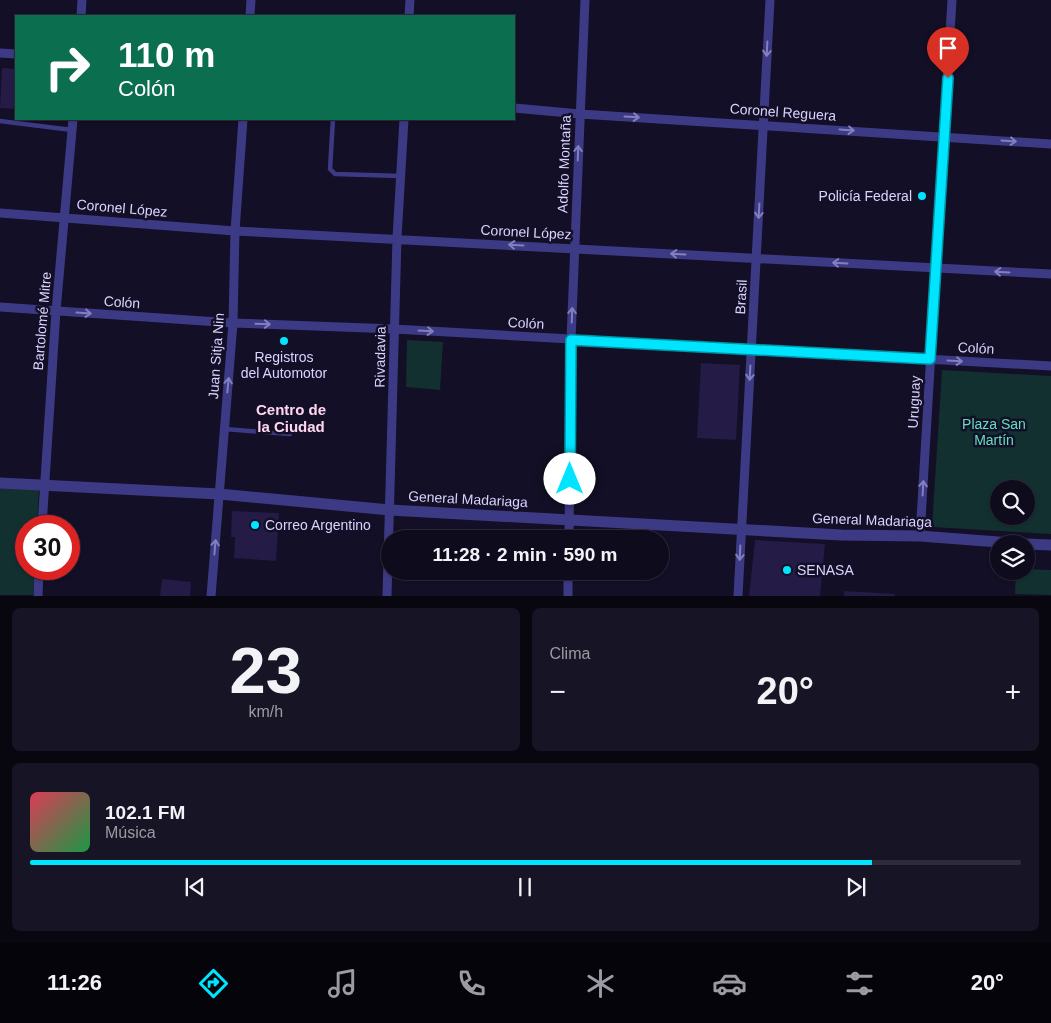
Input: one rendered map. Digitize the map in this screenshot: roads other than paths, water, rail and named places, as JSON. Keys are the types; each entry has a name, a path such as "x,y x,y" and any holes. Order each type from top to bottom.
{"street":[{"path":"81,15 82,0"},
{"path":"250,15 251,0"},
{"path":"409,15 410,0"},
{"name":"Adolfo Montaña","path":"569,530 571,340 585,0"},
{"name":"Brasil","path":"738,596 770,0"},
{"name":"Uruguay","path":"920,536 952,0"},
{"path":"0,53 15,54"},
{"name":"Coronel Reguera","path":"515,108 580,114 763,124 1051,144"},
{"name":"Bartolomé Mitre","path":"43,515 56,311 66,217 73,120"},
{"name":"Juan Sitja Nin","path":"211,596 233,322 235,231 243,120"},
{"name":"Rivadavia","path":"388,596 397,238 404,120"},
{"name":"Coronel López","path":"0,213 235,231 397,238 1051,274"},
{"name":"Colón","path":"0,307 233,322 394,329 1051,366"},
{"name":"General Madariaga","path":"0,483 219,494 390,510 742,529 920,536 990,541"},
{"name":"General Madariaga","path":"1035,544 1051,545"},
{"path":"38,596 39,580"},
{"path":"568,580 568,596"}],"lane":[{"path":"333,120 330,169 335,174 400,176"},
{"path":"0,121 72,130"},
{"path":"225,429 290,434"}],"place":[{"name":"Policía Federal","path":"922,196"},
{"name":"Registros del Automotor","path":"284,341"},
{"name":"Correo Argentino","path":"255,525"},
{"name":"SENASA","path":"787,570"}],"district":[{"name":"Centro de la Ciudad","path":"291,418"}],"park label":[{"name":"Plaza San Martín","path":"994,432"}]}
